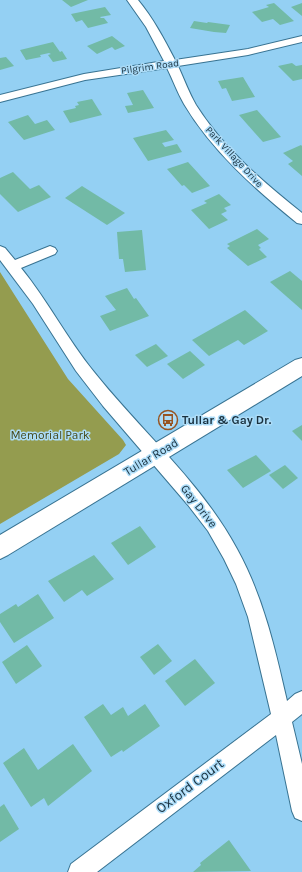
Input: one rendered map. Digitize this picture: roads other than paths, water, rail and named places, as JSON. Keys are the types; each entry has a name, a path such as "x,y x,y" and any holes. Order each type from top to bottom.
{"main road":[{"name":"Tullar Road","path":"0,548 302,366"}],"street":[{"name":"Park Village Drive","path":"132,0 155,31 189,102 205,127 264,190 302,220"},
{"name":"Pilgrim Road","path":"0,99 84,77 248,52 302,39"},
{"name":"Gay Drive","path":"0,251 38,300 80,366 113,407 198,502 215,525 230,552 245,583 256,617 282,718 302,811"},
{"path":"12,266 50,252"},
{"name":"Oxford Court","path":"79,872 282,718 302,701"}],"place":[{"name":"Tullar & Gay Dr.","path":"168,420"}],"park label":[{"name":"Memorial Park","path":"50,435"}]}
